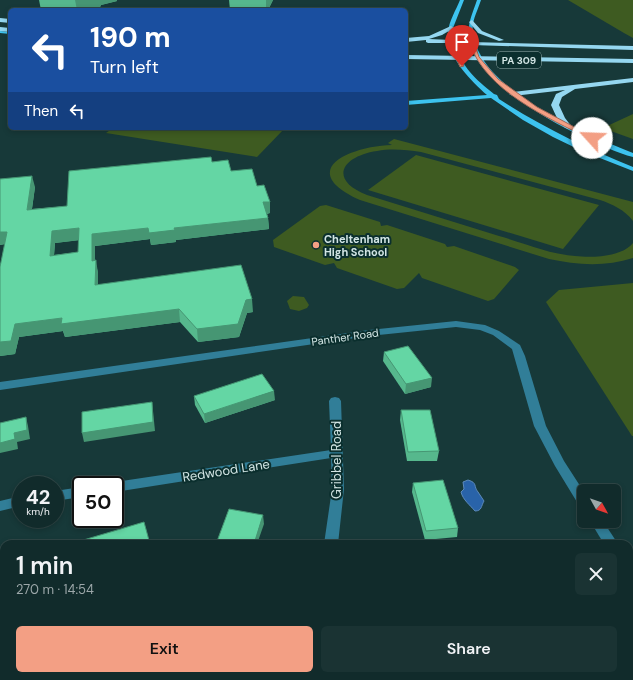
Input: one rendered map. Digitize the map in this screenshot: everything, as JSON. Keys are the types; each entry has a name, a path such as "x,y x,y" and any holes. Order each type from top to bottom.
{"highway":[{"path":"472,22 480,32 491,37 534,45"},
{"path":"408,40 432,37 451,28"},
{"path":"408,40 451,45"},
{"path":"472,45 633,48"},
{"name":"PA 309","path":"408,52 633,55"},
{"name":"PA 309","path":"408,57 633,61"},
{"path":"510,94 633,80"},
{"path":"568,127 557,111 555,105 556,100 566,91 585,85"}],"main road":[{"path":"462,0 451,28 451,45 462,66 470,77 516,113 558,138 633,169"},
{"path":"479,0 470,31 472,45 484,67 496,80 510,94 568,127 633,155"},
{"path":"451,45 472,45"},
{"path":"408,103 444,102 495,96"}],"street":[{"name":"Panther Road","path":"0,386 369,333 456,324 482,327 507,340 516,347 520,356 540,426 559,463 577,492"},
{"name":"Gribbel Road","path":"332,540 338,489 335,401"},
{"name":"Redwood Lane","path":"124,486 337,452"},
{"path":"0,506 12,503"},
{"path":"601,528 608,540"}],"green space":[{"path":"568,0 633,0 633,38 624,33"},
{"path":"633,114 633,139 605,129 605,127"},
{"path":"110,130 283,130 257,157 106,133"},
{"path":"394,139 633,202 633,221 618,208 600,200 416,151 383,150 355,158 348,163 344,169 344,175 347,182 355,189 367,195 546,251 575,256 606,256 622,251 633,243 633,258 602,264 580,264 549,259 360,200 341,189 331,179 330,170 336,162 346,155 376,146 392,145 388,143"},
{"path":"416,155 599,205 563,249 368,190"},
{"path":"326,205 380,222 381,226 387,225 445,244 447,247 454,246 515,267 519,270 494,299 488,301 422,278 419,273 404,288 397,289 337,268 334,263 325,265 274,247 273,240 320,206"},
{"path":"633,283 632,436 546,302 559,290"},
{"path":"293,296 304,297 309,305 307,308 299,311 290,309 287,301"}],"water":[{"path":"468,480 474,484 484,501 480,509 477,511 475,511 463,498 461,492 464,489 463,482"}],"building":[{"path":"211,157 212,162 228,160 231,171 252,169 257,186 264,185 270,202 263,202 268,218 174,228 175,230 149,233 148,228 92,234 92,261 96,260 95,285 241,265 252,299 246,300 238,324 197,329 179,309 61,324 62,318 15,324 11,341 0,342 0,267 7,232 0,232 0,179 32,176 27,210 67,206 69,171","holes":["79,228 78,252 50,256 52,231"]},
{"path":"408,346 432,378 406,384 384,352"},
{"path":"262,374 274,391 204,414 194,396"},
{"path":"152,402 153,422 82,433 82,412"},
{"path":"401,410 430,410 439,451 408,452"},
{"path":"26,417 27,430 14,433 15,439 0,443 0,423"},
{"path":"443,480 458,528 426,531 413,483"},
{"path":"229,509 263,515 255,540 217,540"},
{"path":"144,522 149,540 83,540"}],"place":[{"name":"Cheltenham High School","path":"316,245"}],"route":[{"path":"462,66 456,56 451,42 472,43 472,48 484,67 496,80 513,94 568,127 592,138"}]}
